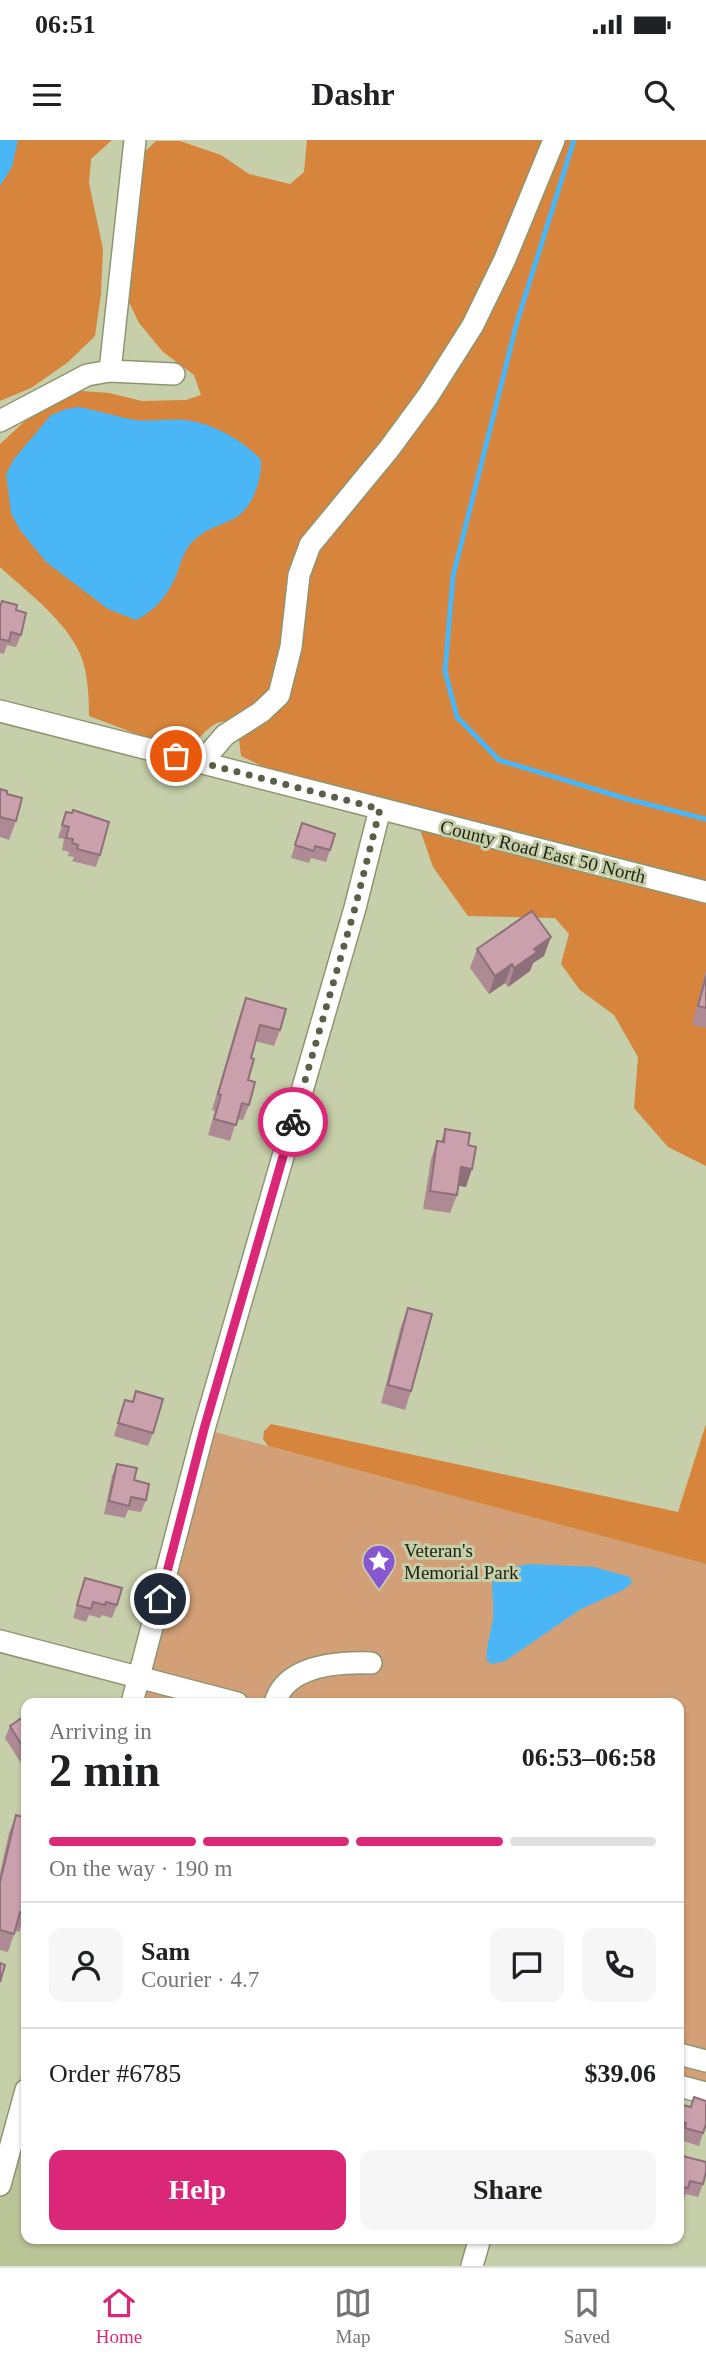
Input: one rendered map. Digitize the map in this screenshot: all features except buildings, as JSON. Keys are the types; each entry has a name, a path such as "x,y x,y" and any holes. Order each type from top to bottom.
{"street":[{"path":"110,371 135,140"},
{"path":"201,763 225,735 261,712 279,695 291,647 299,575 310,545 389,449 428,396 472,325 505,259 554,140"},
{"path":"0,421 17,414 52,391 87,375 110,371 174,374"},
{"name":"County Road East 50 North","path":"0,711 706,892"},
{"path":"133,1698 204,1429 355,908 380,809"},
{"path":"0,1641 219,1698"},
{"path":"276,1698 278,1692 295,1677 314,1669 340,1663 371,1662"},
{"path":"684,2055 706,2061"},
{"path":"684,2087 706,2093"},
{"path":"0,2185 17,2163 21,2131"},
{"path":"472,2266 478,2244"}],"shaded area":[{"path":"0,140 112,140 91,159 89,183 103,249 101,294 95,336 67,363 31,388 0,401"},
{"path":"307,140 706,140 706,882 266,768 241,756 237,723 229,721 216,724 190,746 150,739 89,716 85,670 74,643 56,619 0,567 0,444 49,399 82,391 109,393 142,401 186,400 201,395 194,375 163,352 139,323 127,298 141,155 156,141 180,141 221,155 249,174 290,184 304,172"},
{"path":"416,818 706,892 706,1166 668,1147 634,1108 638,1057 614,1015 580,990 561,964 569,934 555,918 468,916 433,867"},
{"path":"271,1424 678,1512 706,1424 706,1564 268,1446 263,1439 264,1431"},
{"path":"204,1429 706,1564 706,2093 684,2087 684,1698 132,1698"},
{"path":"21,2108 21,2244 474,2244 469,2266 0,2266 0,2185"}],"water":[{"path":"0,140 18,140 12,167 0,186"},
{"path":"78,407 136,420 179,420 206,425 236,439 261,460 258,484 247,507 235,518 194,540 185,552 167,593 156,606 136,620 108,609 46,562 20,530 11,513 6,474 14,459 51,415"},
{"path":"528,1564 594,1567 630,1577 632,1583 623,1590 581,1609 505,1661 492,1664 487,1661 487,1655 493,1617 493,1580 503,1571"}],"waterway":[{"path":"574,140 517,322 453,576 445,671 457,717 499,760 627,799 706,819"}],"way so far":[{"path":"176,756 380,809 355,908 293,1122"}],"place":[{"name":"Veteran's Memorial Park","path":"379,1591"}],"route":[{"path":"160,1599 204,1429 293,1122"}]}
